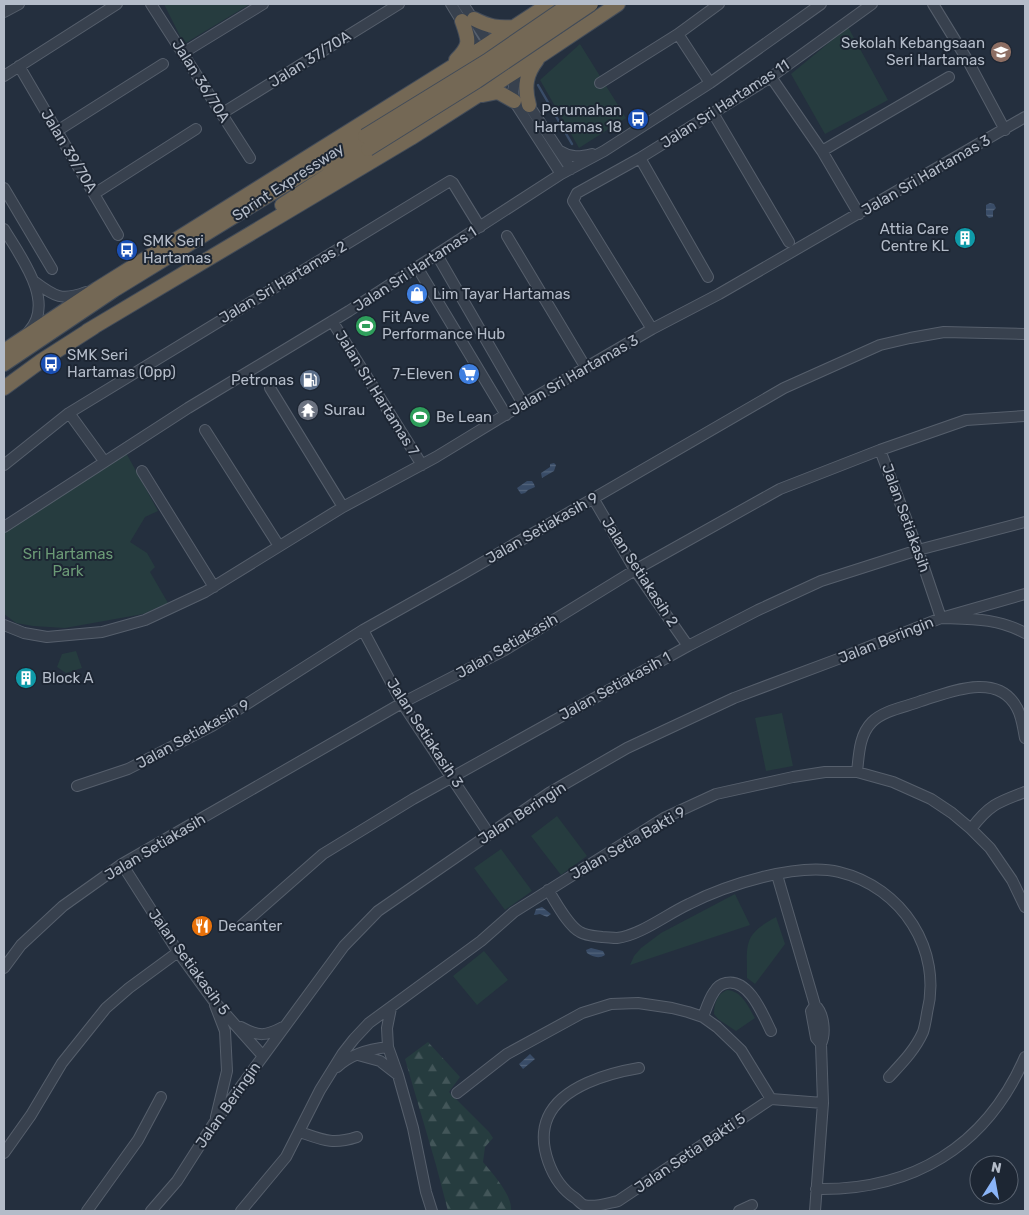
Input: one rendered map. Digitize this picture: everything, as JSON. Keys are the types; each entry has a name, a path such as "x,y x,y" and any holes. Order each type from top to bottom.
{"highway":[{"name":"Sprint Expressway","path":"4,388 41,361 367,143 570,4"},
{"name":"Sprint Expressway","path":"4,364 114,290 477,81 591,4"},
{"path":"87,331 411,138 618,4"},
{"path":"540,10 528,29 531,41 539,48 546,48 563,40"},
{"path":"4,351 97,288 540,10"},
{"path":"452,65 466,50 468,44 468,20 498,28 515,26"},
{"path":"529,105 526,93 526,80 536,60 547,51"},
{"path":"452,65 463,67 472,76 479,95"},
{"path":"479,95 498,92 514,101"}],"street":[{"path":"4,12 19,4"},
{"path":"4,76 117,4"},
{"name":"Jalan 36/70A","path":"151,4 250,158"},
{"path":"183,53 263,4"},
{"name":"Jalan 37/70A","path":"221,114 400,4"},
{"path":"451,4 468,20"},
{"path":"463,4 468,20 491,59 512,73"},
{"path":"600,83 678,34 720,4"},
{"name":"Jalan Sri Hartamas 1","path":"4,527 104,461 268,358 332,321 561,174 604,151 710,84 821,4"},
{"name":"Jalan Sri Hartamas 11","path":"652,329 573,201 574,196 640,158 771,76 872,4"},
{"path":"933,4 968,61 1005,130"},
{"path":"540,10 526,26 512,73 514,101 561,174"},
{"path":"678,34 710,84"},
{"path":"491,59 512,73 529,105 571,169"},
{"path":"57,131 163,64"},
{"path":"452,65 476,66 512,73"},
{"name":"Jalan 39/70A","path":"19,66 118,235"},
{"path":"771,76 862,213"},
{"path":"822,151 949,77"},
{"path":"713,113 789,242"},
{"name":"Jalan Sri Hartamas 3","path":"4,625 24,633 47,637 102,632 145,620 214,587 343,507 422,465 652,329 862,213 1025,117"},
{"path":"94,194 196,129"},
{"path":"559,150 577,157 604,151"},
{"path":"640,158 708,277"},
{"name":"Jalan Sri Hartamas 2","path":"4,465 69,413 450,182 453,182 480,227"},
{"path":"4,188 52,269"},
{"path":"4,229 35,282 39,313 32,327 22,338"},
{"path":"506,236 586,368"},
{"path":"437,254 523,404"},
{"path":"417,267 506,414"},
{"path":"35,282 54,296 62,298 80,295 97,288"},
{"name":"Jalan Sri Hartamas 7","path":"332,321 422,465"},
{"name":"Jalan Setiakasih 9","path":"78,786 128,769 212,726 363,630 784,388 880,345 944,332 1025,334"},
{"path":"270,388 343,507"},
{"path":"69,413 104,461"},
{"path":"880,450 966,420 1025,416"},
{"path":"205,430 279,546"},
{"name":"Jalan Setiakasih","path":"4,968 21,945 63,906 122,864 402,703 505,650 635,570 780,489 880,450 918,550 941,618"},
{"path":"142,471 214,587"},
{"name":"Jalan Setiakasih 2","path":"593,498 635,570 688,646"},
{"name":"Jalan Setiakasih 1","path":"242,925 323,854 413,799 688,646 758,610 822,581 918,550 1025,522"},
{"name":"Jalan Beringin","path":"151,1211 177,1181 214,1123 344,946 378,911 549,793 627,748 734,698 941,618 1025,594"},
{"path":"941,618 990,620 1014,627 1025,633"},
{"name":"Jalan Setiakasih 3","path":"363,630 402,703 489,834"},
{"path":"856,772 862,740 865,731 872,722 888,712 956,689 983,687 1003,693 1010,698 1018,710 1025,738"},
{"name":"Jalan Setia Bakti 9","path":"241,1211 286,1157 331,1072 354,1039 370,1024 481,941 514,912 664,818 716,794 808,774 846,771 878,777 913,790 952,813 971,829 990,848 1006,869 1025,908"},
{"path":"971,829 995,803 1025,792"},
{"name":"Jalan Setiakasih 5","path":"122,864 178,952 212,1000 263,1056"},
{"path":"548,890 572,927 579,932 588,935 617,938 636,932 718,890 777,875 811,869 838,872 863,880 882,891 908,916 923,944 929,964 931,998 923,1031 909,1056 889,1077"},
{"path":"777,875 815,1005 820,1010 824,1036 821,1044 823,1103 815,1211"},
{"path":"4,1153 31,1115 62,1064 106,1008 129,988 178,952"},
{"path":"703,1017 716,989 728,982 737,983 742,985 752,997 771,1031"},
{"path":"212,1000 225,1031 227,1071 214,1123"},
{"path":"457,1094 506,1054 582,1013 611,1004 638,1003 672,1008 703,1017 718,1027 741,1050 771,1099 823,1103"},
{"path":"391,1008 387,1028 388,1047 398,1075 432,1211"},
{"path":"232,1021 254,1034 269,1034 286,1026"},
{"path":"331,1072 341,1064 368,1050 388,1047"},
{"path":"357,1055 380,1061 398,1075"},
{"path":"816,1189 860,1188 881,1183 923,1168 942,1158 977,1131 992,1114 1005,1097 1025,1057"},
{"name":"Jalan Setia Bakti 5","path":"639,1068 598,1078 580,1087 565,1097 548,1118 545,1132 546,1152 552,1171 568,1193 584,1205 618,1201 771,1099"},
{"path":"87,1211 138,1140 161,1097"},
{"path":"300,1132 332,1142 343,1142 358,1137"},
{"path":"739,1211 752,1204"}],"green space":[{"path":"164,4 250,4 184,44"},
{"path":"848,27 888,100 825,134 791,74"},
{"path":"580,44 626,118 579,148 540,80"},
{"name":"Sri Hartamas Park","path":"125,451 158,511 145,517 130,542 147,553 155,567 150,572 168,603 143,614 65,628 16,623 4,614 4,529"},
{"path":"76,651 82,668 66,673 57,667 62,654"},
{"path":"782,713 793,766 766,771 755,718"},
{"path":"557,816 587,856 561,875 531,836"},
{"path":"501,849 532,891 505,910 474,868"},
{"path":"735,894 750,925 630,965 634,956 641,948 661,933"},
{"path":"776,917 785,944 755,984 747,978 747,948 749,941 758,929"},
{"path":"484,951 508,980 477,1005 453,976"},
{"path":"727,990 741,996 755,1018 736,1031 718,1019 714,1014 717,1000"},
{"path":"428,1042 460,1077 449,1092 493,1138 485,1147 483,1162 506,1192 511,1205 511,1211 448,1211 405,1059"}],"water":[{"path":"994,204 996,208 993,211 993,217 989,218 986,215 986,205"},
{"path":"554,463 556,465 554,471 542,478 541,473 550,467 550,464"},
{"path":"527,481 532,481 535,487 521,494 517,488"},
{"path":"542,907 551,914 547,917 540,914 534,915 536,909"},
{"path":"591,948 603,951 605,955 592,956 586,950"},
{"path":"530,1054 535,1059 523,1069 519,1064"}],"waterway":[{"path":"538,85 572,144"}],"place":[{"name":"Sekolah Kebangsaan Seri Hartamas","path":"1001,52"},
{"name":"Perumahan Hartamas 18","path":"638,119"},
{"name":"Attia Care Centre KL","path":"965,238"},
{"name":"SMK Seri Hartamas","path":"127,250"},
{"name":"Lim Tayar Hartamas","path":"417,294"},
{"name":"Fit Ave Performance Hub","path":"366,326"},
{"name":"SMK Seri Hartamas (Opp)","path":"51,364"},
{"name":"7-Eleven","path":"469,374"},
{"name":"Petronas","path":"310,380"},
{"name":"Surau","path":"308,410"},
{"name":"Be Lean","path":"420,417"},
{"name":"Block A","path":"26,678"},
{"name":"Decanter","path":"202,926"}]}
